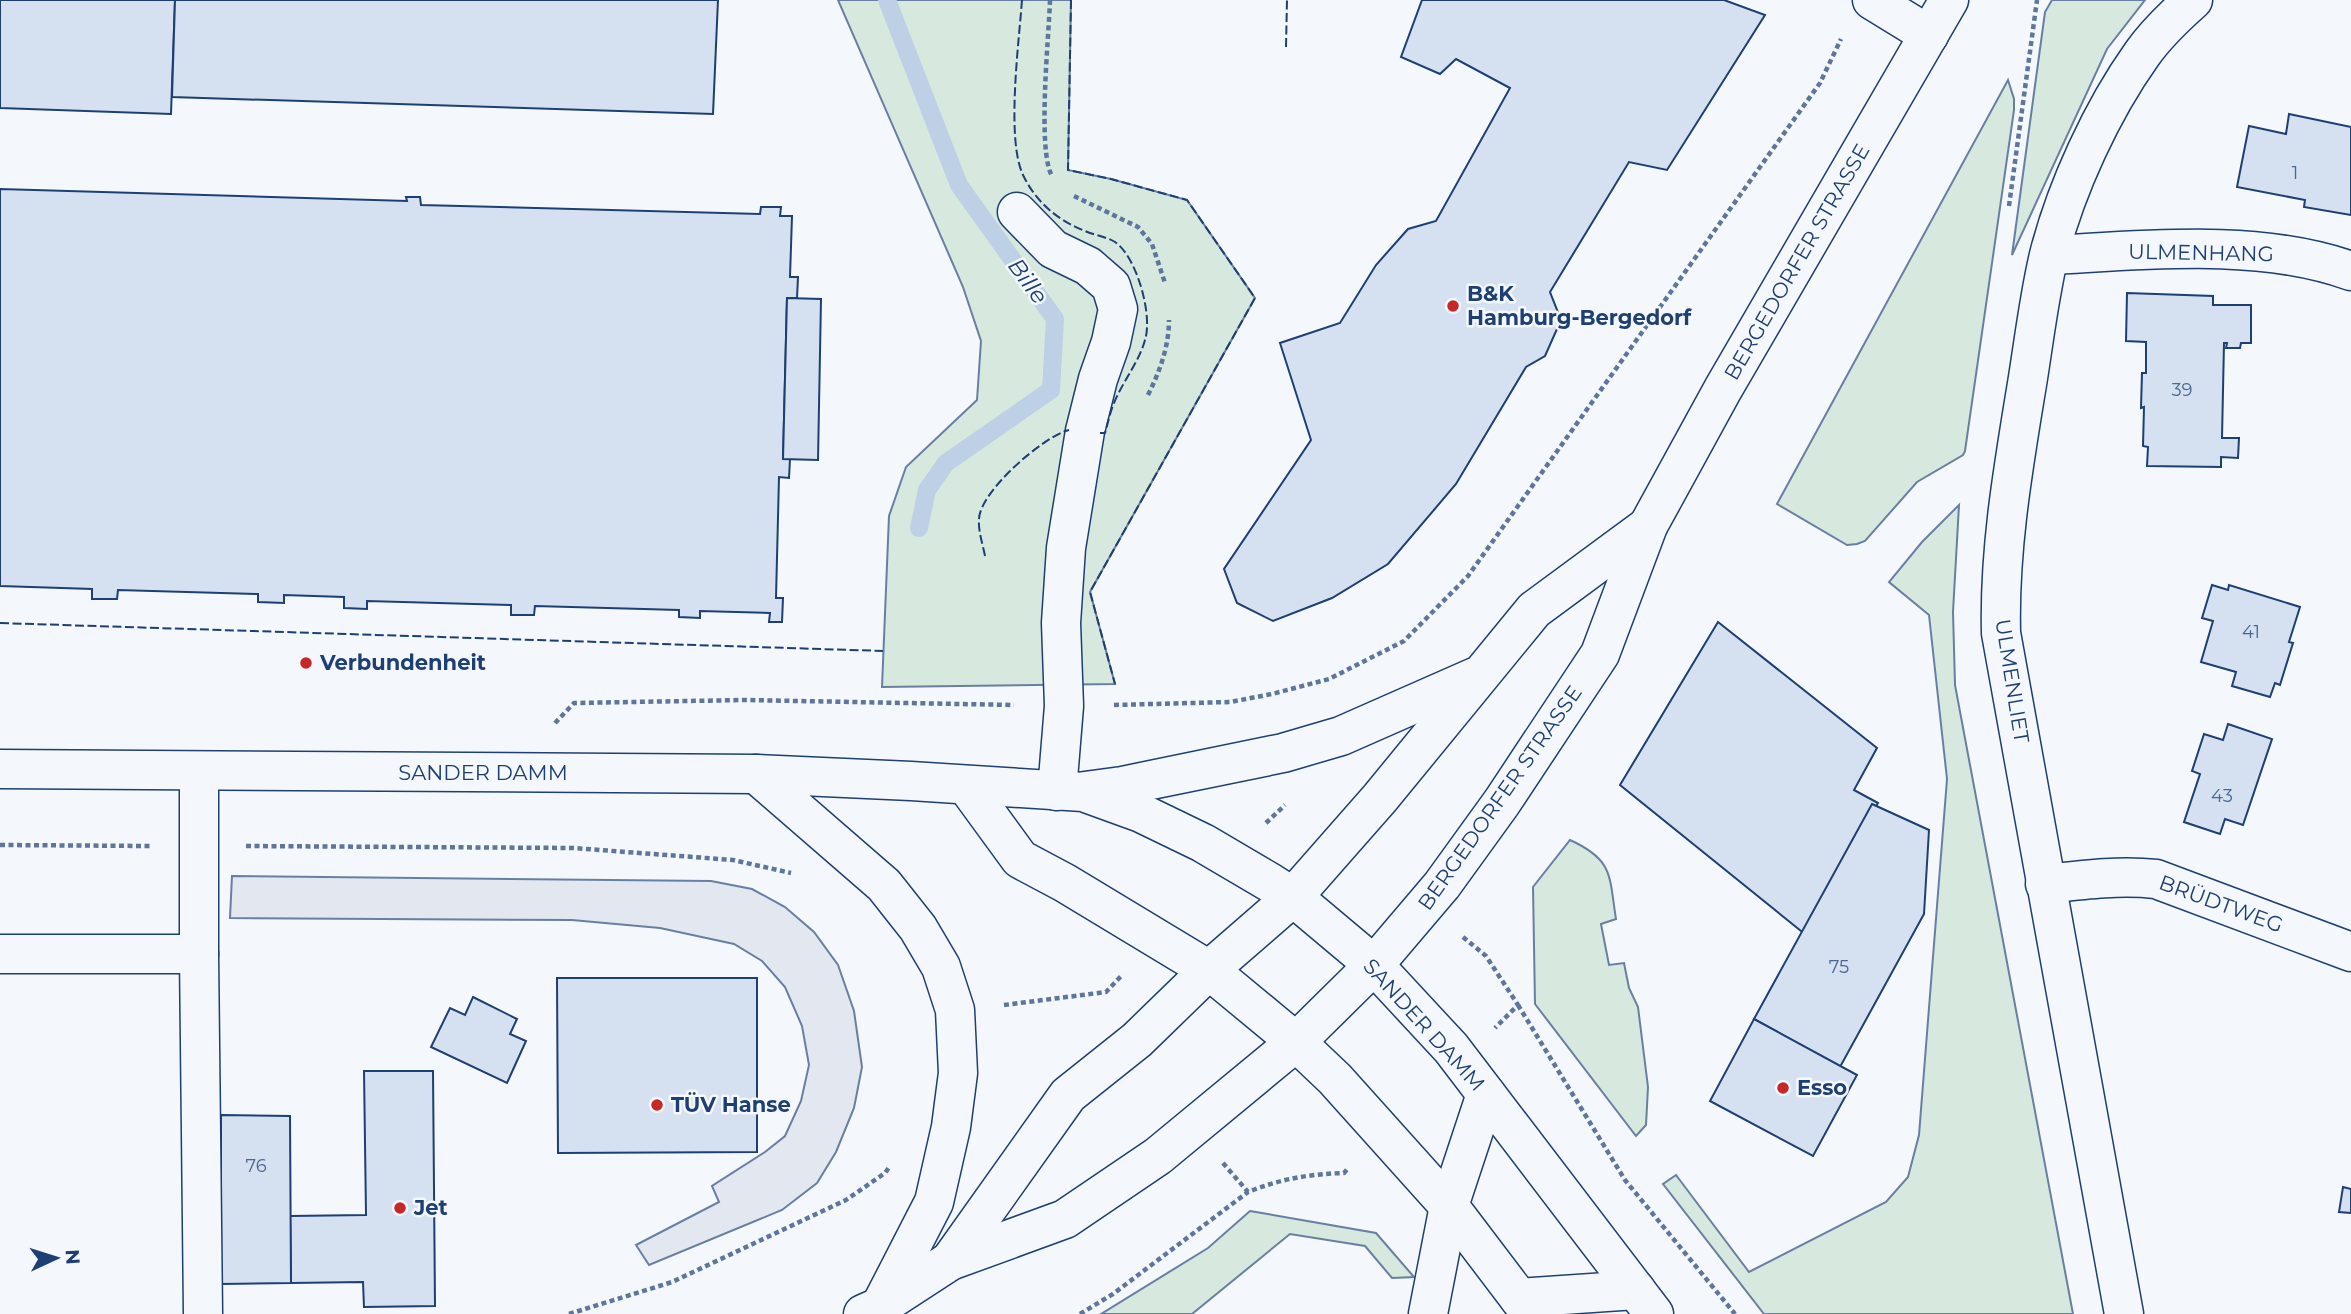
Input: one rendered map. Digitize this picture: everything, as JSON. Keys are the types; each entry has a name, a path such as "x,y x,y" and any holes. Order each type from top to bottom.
{"main road":[{"path":"1872,0 1929,34"},
{"name":"BERGEDORFER STRASSE","path":"872,1310 950,1261 1065,1219 1158,1156 1296,1042 1374,965 1442,885 1502,803 1601,654 1647,526 1723,389 1949,0"},
{"name":"ULMENLIET","path":"2124,1314 2001,633 2000,592 2012,472 2050,255 2072,189 2114,98 2143,52 2193,0"},
{"path":"1017,212 1053,249 1088,266 1111,286 1118,309 1085,431 1066,548 1061,624 1070,791 1122,786 1283,753 1341,736 1486,671"},
{"name":"ULMENHANG","path":"2050,255 2148,250 2262,251 2351,271"},
{"name":"BERGEDORFER STRASSE","path":"950,1261 1069,1095 1136,1040 1293,897 1380,798 1534,610 1647,526"},
{"name":"SANDER DAMM","path":"0,769 756,775 1070,791 1141,813 1203,843 1293,897 1374,965 1451,1048 1645,1302"},
{"path":"199,771 203,1314"},
{"path":"756,775 884,885 918,928 941,967 955,1010 958,1073 951,1127 934,1202 872,1310"},
{"path":"966,785 1020,859 1065,883 1209,971 1296,1042 1335,1079 1449,1206 1525,1306 1645,1302"},
{"name":"BRÜDTWEG","path":"2045,884 2141,877 2156,879 2351,951"},
{"path":"0,954 199,954"},
{"path":"1428,1314 1449,1206 1486,1094"}],"path":[{"path":"1050,0 1045,141 1048,168 1055,181"},
{"path":"574,703 745,699 1064,706 1230,702 1329,679 1404,641 1468,576 1820,83 1843,36"},
{"path":"1070,193 1138,227 1152,244 1166,289"},
{"path":"1157,376 1169,339 1169,314"},
{"path":"0,845 573,848 733,860 787,871 798,876"},
{"path":"955,1010 1106,992"},
{"path":"1518,1004 1625,1180 1735,1314"},
{"path":"1193,1126 1248,1192"},
{"path":"1080,1314 1113,1294 1248,1192 1286,1178 1344,1173 1381,1132"},
{"path":"569,1314 672,1282 753,1245 846,1200 886,1173 897,1157"}],"shaded area":[{"path":"838,0 1071,0 1068,170 1187,200 1255,298 1090,592 1115,684 882,687 889,516 906,467 977,400 981,341 963,287"},
{"path":"2052,0 2145,0 2107,49 2012,255 2045,12"},
{"path":"2008,80 2014,99 2014,110 1965,451 1963,455 1917,482 1865,541 1847,545 1777,504"},
{"path":"1959,505 1953,612 1955,685 2073,1314 1764,1314 1663,1184 1676,1175 1749,1272 1886,1202 1908,1177 1919,1135 1947,779 1929,615 1889,582 1922,542"},
{"path":"1570,840 1584,847 1602,862 1610,880 1616,919 1601,924 1609,965 1624,963 1629,988 1638,1007 1648,1087 1646,1125 1636,1136 1535,1004 1533,887"},
{"path":"232,876 711,881 752,889 785,907 814,932 838,965 854,1011 862,1067 854,1108 836,1152 817,1183 782,1210 649,1265 636,1245 719,1202 712,1186 785,1136 801,1101 809,1065 802,1026 785,987 762,961 734,944 660,928 572,920 230,918"},
{"path":"1250,1211 1376,1233 1414,1277 1392,1278 1365,1246 1290,1234 1192,1314 1101,1314 1208,1248"}],"building":[{"path":"0,0 175,0 171,114 0,108"},
{"path":"175,0 718,0 713,114 172,97"},
{"name":"B&K Hamburg-Bergedorf","path":"1422,0 1724,0 1765,15 1667,170 1629,162 1550,292 1561,320 1545,356 1526,367 1456,484 1388,564 1332,598 1273,621 1237,603 1224,569 1311,440 1280,343 1340,323 1376,265 1408,229 1436,221 1510,88 1456,59 1440,74 1401,57"},
{"path":"2289,114 2351,127 2351,215 2304,207 2305,200 2237,187 2249,126 2286,134"},
{"path":"0,189 407,201 406,197 420,197 421,205 760,214 761,207 781,207 780,216 792,216 790,277 798,277 797,298 787,298 783,459 790,459 789,478 779,477 776,598 783,598 782,622 769,622 770,613 700,611 700,618 679,617 679,610 535,606 534,615 511,615 511,605 367,601 367,609 344,608 344,597 284,595 284,603 258,602 258,594 118,590 117,599 92,599 92,589 0,586"},
{"path":"2127,293 2213,296 2213,305 2251,305 2251,343 2241,343 2240,348 2226,348 2227,343 2224,343 2222,438 2239,438 2238,458 2221,457 2221,467 2147,466 2148,447 2143,446 2144,407 2141,408 2142,373 2146,373 2146,342 2126,341"},
{"path":"787,298 821,299 818,460 783,459"},
{"path":"2212,585 2228,590 2229,585 2300,607 2289,642 2293,643 2280,685 2275,683 2270,697 2232,686 2236,672 2201,662 2213,621 2202,618"},
{"path":"1718,622 1877,748 1854,790 1878,803 1806,935 1620,785"},
{"path":"2228,724 2272,739 2243,825 2225,819 2220,834 2184,822 2200,774 2192,771 2204,734 2223,740"},
{"path":"1872,804 1929,830 1924,914 1840,1067 1754,1019"},
{"name":"TÜV Hanse","path":"557,978 757,978 757,1152 558,1153"},
{"path":"473,997 517,1019 510,1034 526,1041 507,1083 431,1047 450,1008 465,1015"},
{"name":"Esso","path":"1754,1019 1857,1075 1813,1156 1710,1101"},
{"path":"364,1071 433,1071 435,1306 364,1307 363,1282 291,1283 290,1216 366,1215"},
{"path":"221,1115 290,1116 291,1283 221,1284"},
{"path":"2343,1187 2351,1189 2351,1213 2339,1212"}],"waterway":[{"name":"Bille","path":"887,0 959,185 1055,319 1051,390 946,463 927,490 919,528"}],"fence":[{"path":"1022,0 1014,115 1018,159 1023,175 1034,194 1057,216 1075,227 1112,240 1123,250 1136,273 1145,302 1145,340 1114,403 1105,433 1100,433"},
{"path":"1071,0 1068,170 1187,200 1255,298 1090,592 1115,684"},
{"path":"1286,47 1287,0"},
{"path":"985,556 979,519 990,494 1030,453 1058,434 1069,430"},
{"path":"0,623 883,651"}],"place":[{"name":"B&K Hamburg-Bergedorf","path":"1453,306"},
{"name":"Verbundenheit","path":"306,663"},
{"name":"Esso","path":"1783,1088"},
{"name":"TÜV Hanse","path":"657,1105"},
{"name":"Jet","path":"400,1208"}]}
